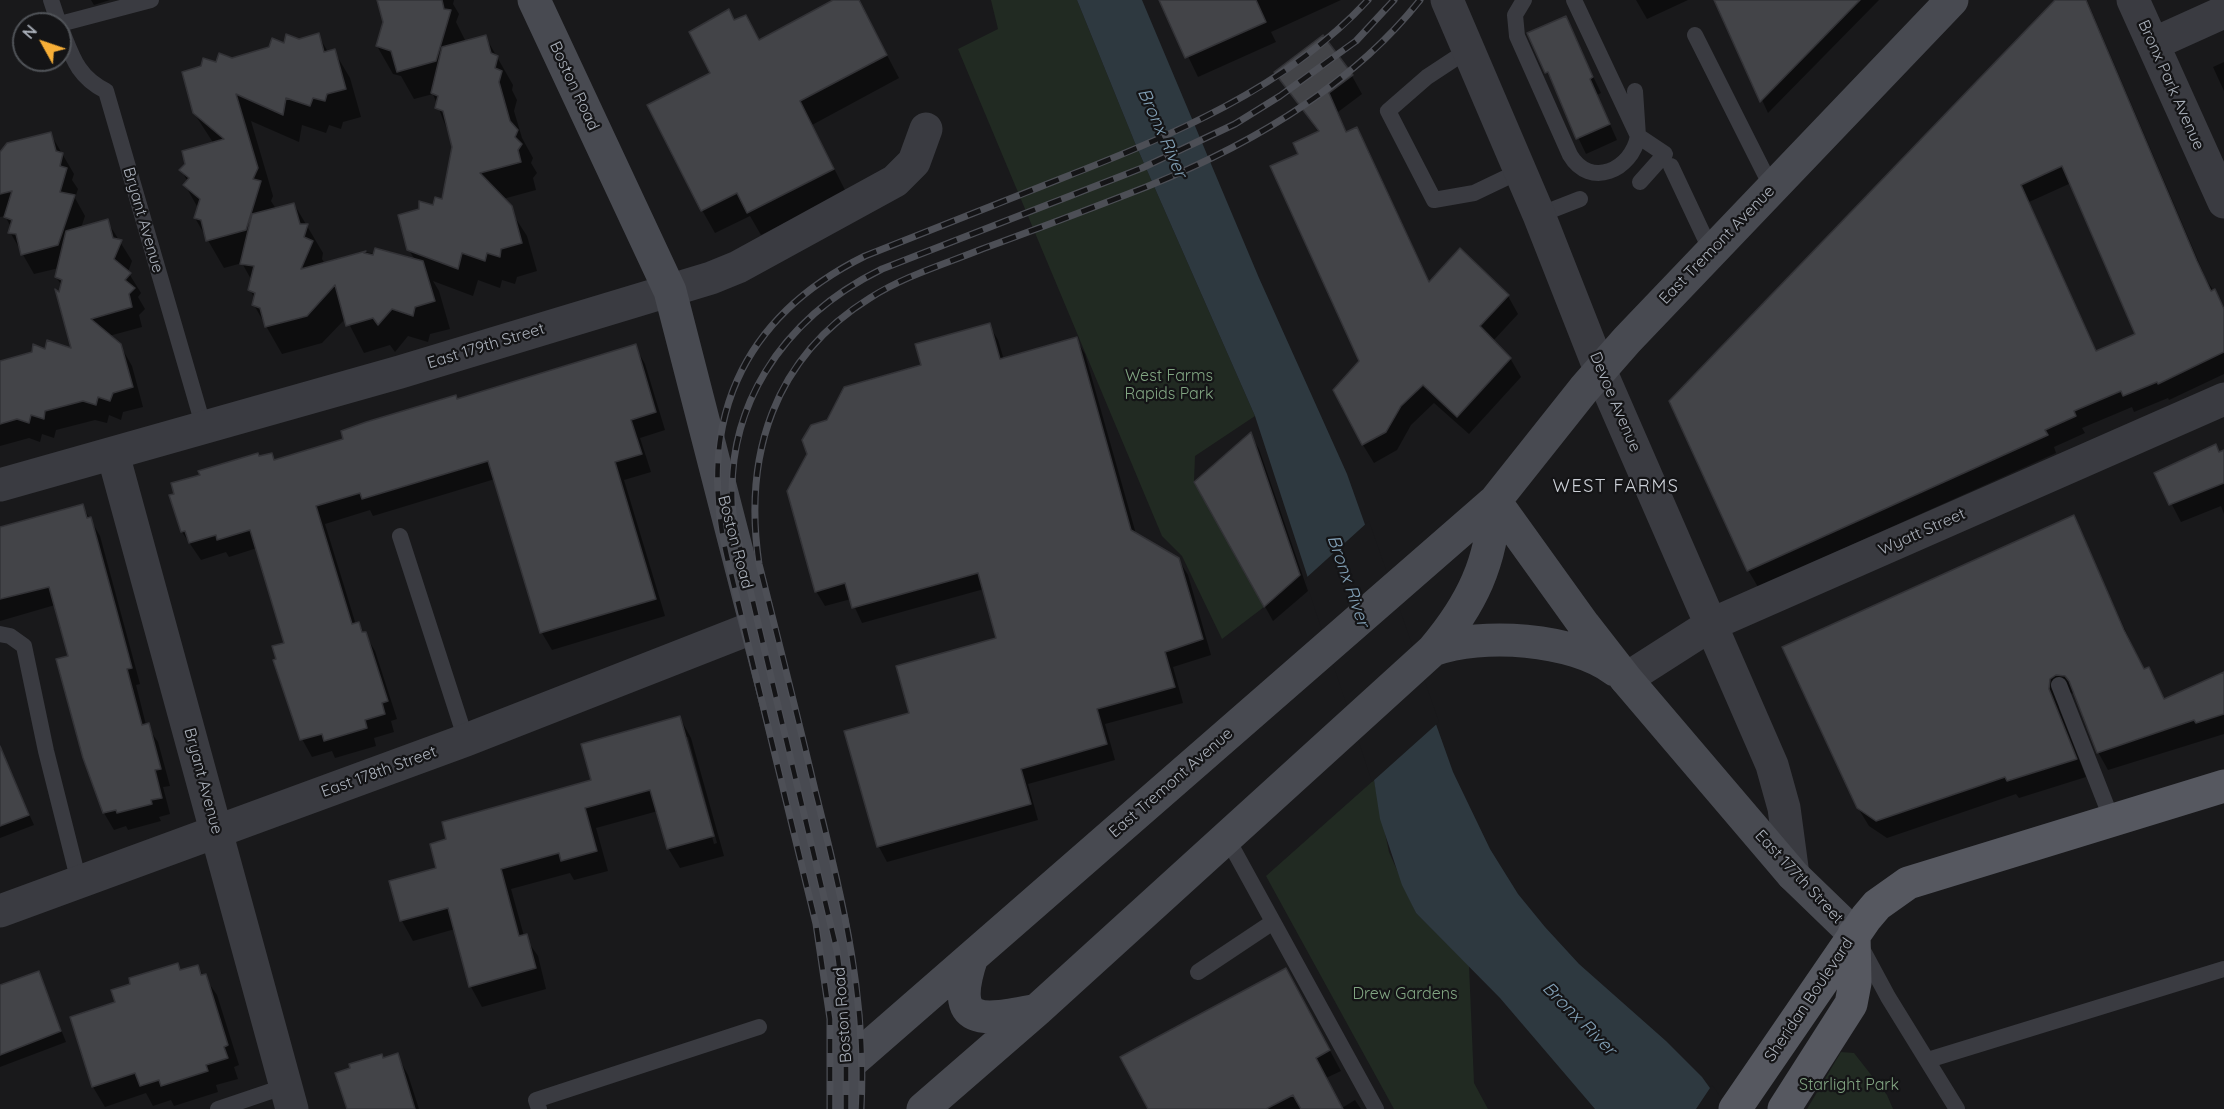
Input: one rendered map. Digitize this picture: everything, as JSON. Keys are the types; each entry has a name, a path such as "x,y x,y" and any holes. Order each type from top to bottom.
{"main road":[{"name":"Boston Road","path":"534,0 670,291 832,921 844,997 848,1065 846,1109"},
{"name":"East Tremont Avenue","path":"848,1065 1495,501 1600,370 1952,0"},
{"path":"923,1109 1037,1010 1433,650 1467,603 1484,567 1492,534 1495,501"},
{"name":"East 177th Street","path":"1495,501 1584,625 1626,679 1793,874 1854,933 1877,905 1908,883 2224,786"},
{"path":"1433,650 1471,640 1536,644 1580,653 1611,668 1626,679"},
{"name":"Sheridan Boulevard","path":"1735,1109 1854,933"},
{"name":"Sheridan Boulevard","path":"1786,1106 1851,1004 1855,983 1854,933"},
{"path":"972,957 966,973 964,997 965,1005 973,1014 993,1018 1037,1010"}],"street":[{"name":"Devoe Avenue","path":"1447,0 1539,215 1600,370 1772,765 1786,819 1793,874"},
{"name":"Bronx Park Avenue","path":"2133,0 2224,202"},
{"path":"2153,44 2224,12"},
{"name":"East 179th Street","path":"0,485 204,428 670,291 724,273 895,181 914,162 926,129"},
{"name":"Wyatt Street","path":"1626,679 1712,624 2224,399"},
{"name":"Bryant Avenue","path":"113,454 289,1097"},
{"name":"East 178th Street","path":"0,911 466,740 757,626"}],"lane":[{"path":"72,22 151,0"},
{"path":"1524,0 1515,15 1517,36 1574,163 1590,172 1599,173 1616,169 1631,156 1638,136 1635,91"},
{"path":"1574,0 1638,136 1665,154 1640,182"},
{"path":"1695,35 1772,188"},
{"path":"1468,50 1427,77 1388,111 1434,200 1474,193 1520,171"},
{"name":"Bryant Avenue","path":"72,55 78,70 93,85 106,91 204,428"},
{"path":"1671,166 1711,251"},
{"path":"1539,215 1580,199"},
{"path":"400,536 466,740"},
{"path":"0,634 10,636 24,645 46,751 79,882"},
{"path":"2059,685 2112,820"},
{"path":"1227,838 1376,1109"},
{"path":"1198,972 1273,922"},
{"path":"1854,933 1888,997 1958,1109"},
{"path":"1928,1060 2224,969"},
{"path":"538,1109 536,1100 759,1026"},
{"path":"218,1109 289,1097"}],"green space":[{"name":"West Farms Rapids Park","path":"991,0 1077,0 1135,143 1255,416 1195,456 1194,482 1264,607 1222,639 1182,556 1162,536 958,49 998,29"},
{"name":"Drew Gardens","path":"1374,780 1389,852 1416,913 1469,966 1474,1083 1488,1109 1394,1109 1266,876"},
{"name":"Starlight Park","path":"1841,1052 1854,1053 1887,1095 1893,1109 1807,1109"}],"water":[{"name":"Bronx River","path":"1077,0 1142,0 1259,278 1347,474 1453,772 1490,849 1518,894 1545,927 1579,964 1666,1041 1702,1077 1725,1109 1595,1109 1500,998 1416,913 1402,885 1380,819 1374,780 1255,416 1135,143"}],"pier":[{"path":"1369,521 1439,722 1372,782 1305,579"},
{"path":"1712,1085 1728,1109 1696,1109"}],"building":[{"path":"377,0 442,0 444,9 451,10 436,61 397,72 391,51 376,46 383,22"},
{"path":"833,0 859,0 887,55 800,101 834,169 747,213 737,193 701,211 647,105 710,73 689,32 729,9 734,20 746,15 759,40"},
{"path":"1159,0 1256,0 1266,22 1185,58"},
{"path":"1714,0 1860,0 1760,102"},
{"path":"2055,0 2086,0 2197,261 2211,291 2215,289 2224,309 2224,352 2158,384 2157,382 2123,396 2121,391 2074,411 2076,416 2045,430 2048,435 1747,571 1669,401","holes":["2062,166 2135,334 2096,351 2021,185"]},
{"path":"1566,16 1593,77 1590,79 1610,124 1576,139 1548,72 1545,73 1527,33"},
{"path":"319,33 324,52 335,49 346,89 327,94 325,101 313,98 310,106 286,98 283,115 236,94 258,168 253,179 261,181 246,230 206,241 201,220 194,218 200,199 183,185 189,178 179,170 185,164 182,151 224,139 193,113 182,72 201,66 203,58 216,62 219,53 232,58 269,47 272,38 284,43 286,34 299,39"},
{"path":"486,35 491,53 498,56 495,68 502,71 499,82 510,121 518,130 515,137 522,144 518,150 521,162 480,173 512,206 522,243 501,249 500,257 487,253 485,261 462,253 458,269 407,250 398,215 419,209 419,201 433,205 435,197 442,199 452,147 443,111 435,108 438,96 431,93 442,47"},
{"path":"1323,35 1353,75 1329,93 1346,132 1357,127 1429,282 1460,248 1509,295 1480,326 1511,358 1457,417 1423,385 1401,406 1386,432 1362,445 1333,390 1359,361 1270,166 1298,154 1293,143 1319,131 1274,72"},
{"path":"51,132 56,151 63,153 60,166 67,168 60,192 75,195 58,245 21,255 16,234 8,233 12,220 4,217 12,191 0,194 0,152 7,143"},
{"path":"294,203 300,224 308,224 304,237 313,241 301,269 366,251 364,253 373,255 375,248 423,261 435,301 415,307 413,316 392,309 378,325 373,318 346,326 335,285 307,316 265,327 260,308 252,305 255,293 248,290 254,266 240,264 252,214"},
{"path":"108,219 113,238 122,240 114,259 131,273 125,280 135,288 129,294 132,307 91,319 121,344 133,387 113,393 110,401 98,397 96,405 83,401 45,411 44,419 31,415 29,423 17,419 0,424 0,361 32,352 33,344 45,349 47,340 71,348 55,289 59,292 62,280 55,277 66,231"},
{"path":"990,323 1000,359 1077,337 1131,530 1179,558 1203,639 1165,652 1175,687 1097,709 1107,744 1021,769 1031,804 877,847 844,731 909,713 896,666 996,638 978,573 852,608 845,583 815,592 787,491 807,454 802,440 811,425 827,420 844,387 921,365 915,344"},
{"path":"636,344 656,412 631,420 642,454 615,462 656,599 540,633 488,461 362,499 360,493 316,506 352,624 359,622 362,632 366,632 388,701 382,703 385,714 365,720 367,728 324,741 322,734 300,740 273,660 276,659 272,646 284,643 250,530 217,540 216,535 189,543 185,531 181,532 169,495 174,494 171,483 200,475 198,471 258,453 259,456 272,453 274,460 343,439 341,431 366,422 456,395 457,399"},
{"path":"1251,432 1300,575 1264,607 1194,482"},
{"path":"2216,444 2219,452 2224,450 2224,483 2169,505 2154,473"},
{"path":"83,504 87,518 91,517 132,668 127,669 142,725 149,723 161,769 155,770 162,798 151,800 152,804 117,813 116,810 103,813 83,758 56,659 68,656 49,587 0,599 0,527"},
{"path":"2074,515 2124,630 2144,669 2149,667 2164,699 2224,672 2224,714 2196,723 2194,720 2097,753 2069,681 2065,676 2056,675 2050,679 2049,689 2077,759 2007,781 2005,777 1876,821 1857,808 1782,647"},
{"path":"680,716 714,836 667,849 650,790 585,808 597,851 561,861 559,853 501,869 519,936 527,934 536,968 469,987 448,908 400,921 389,881 436,868 430,844 446,839 442,822 591,780 581,744"},
{"path":"0,746 29,815 0,826"},
{"path":"178,963 180,970 198,965 201,975 206,974 228,1045 224,1047 228,1058 206,1065 208,1071 161,1086 159,1080 140,1086 135,1073 92,1087 70,1017 115,1002 111,990 130,984 129,978"},
{"path":"1286,968 1330,1050 1316,1058 1343,1109 1301,1109 1293,1095 1266,1109 1148,1109 1120,1057"},
{"path":"39,971 61,1031 0,1055 0,985"},
{"path":"398,1053 415,1109 347,1109 335,1073 350,1068 349,1064 382,1054 383,1058"}],"railway":[{"path":"830,1109 830,1019 816,924 727,557 719,508 718,462 724,419 738,380 758,343 786,310 822,281 865,256 1101,163 1224,107 1301,59 1336,31 1368,0"},
{"path":"846,1109 846,1018 837,951 734,523 732,482 737,443 748,406 765,372 788,341 815,313 846,289 882,269 1142,168 1235,124 1280,96 1356,41 1394,0"},
{"path":"861,1109 860,1026 843,909 759,564 755,524 756,485 762,448 772,413 788,380 809,350 837,322 883,290 925,271 1146,187 1222,153 1259,133 1330,87 1393,31 1420,0"}],"district":[{"name":"WEST FARMS","path":"1616,487"}]}
